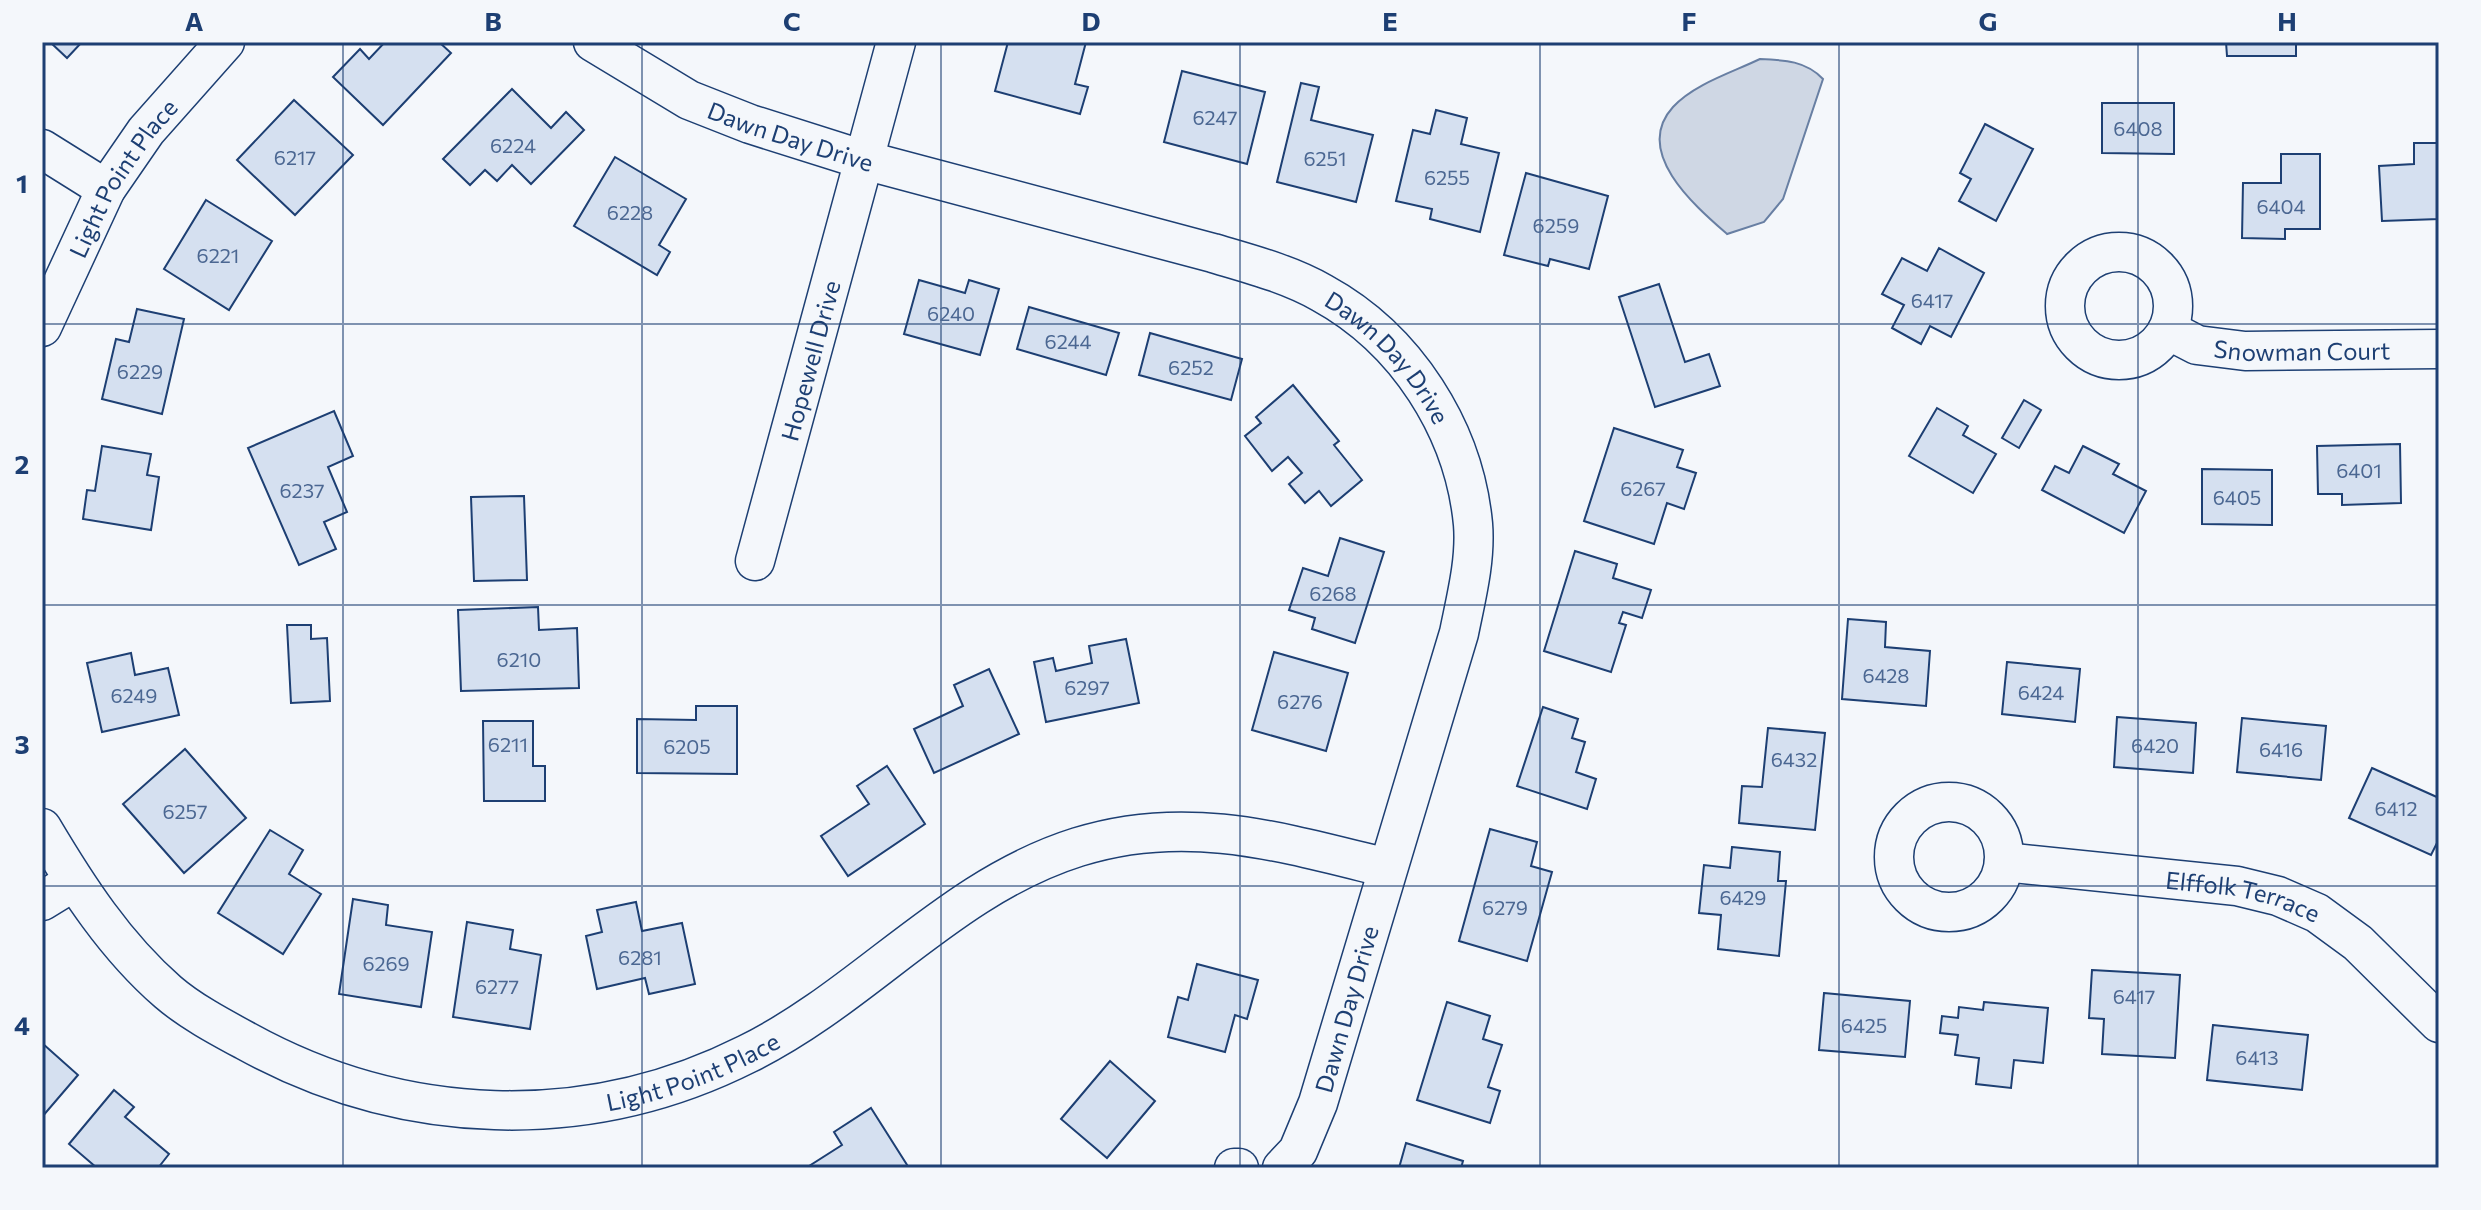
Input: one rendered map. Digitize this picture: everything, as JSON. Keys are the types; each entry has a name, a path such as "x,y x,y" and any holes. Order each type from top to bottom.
{"street":[{"name":"Light Point Place","path":"42,327 106,189 146,131 225,42"},
{"name":"Dawn Day Drive","path":"593,42 689,100 864,160 1270,271 1322,293 1355,315 1407,363 1441,415 1463,465 1473,526 1470,580 1459,633 1318,1103 1298,1151 1282,1168"},
{"name":"Hopewell Drive","path":"755,561 896,42"},
{"path":"42,149 106,189"},
{"name":"Snowman Court","path":"2168,330 2197,345 2245,351 2439,349"},
{"name":"Light Point Place","path":"42,828 58,891 122,946 170,993 231,1033 287,1064 354,1088 416,1105 488,1112 553,1109 617,1099 681,1082 748,1054 819,1011 974,894 1034,862 1081,846 1130,835 1188,831 1246,834 1387,868"},
{"name":"Elffolk Terrace","path":"2004,862 2237,886 2278,896 2317,913 2358,943 2439,1023"}],"shaded area":[{"path":"1760,59 1802,65 1823,79 1783,199 1764,222 1727,234 1699,209 1673,177 1664,160 1660,142 1662,124 1673,107 1692,92"}],"building":[{"path":"50,42 82,42 67,58"},
{"path":"385,42 439,42 451,53 383,125 333,77 360,49 369,59"},
{"path":"1008,42 1086,42 1075,84 1088,87 1080,114 995,91"},
{"path":"2226,42 2296,42 2296,56 2227,56"},
{"path":"1182,71 1265,92 1247,164 1164,142"},
{"path":"1301,83 1319,87 1311,120 1373,135 1356,202 1277,182"},
{"path":"512,89 551,128 566,112 584,130 531,184 512,165 497,181 485,170 470,185 443,159"},
{"path":"294,100 353,155 295,215 237,160"},
{"path":"2102,103 2174,103 2174,154 2102,153"},
{"path":"1436,110 1467,118 1461,144 1499,153 1480,232 1430,219 1432,209 1396,201 1413,130 1430,134"},
{"path":"1985,124 2033,149 1996,221 1959,201 1971,179 1960,173"},
{"path":"2414,143 2439,143 2439,219 2382,221 2379,166 2414,164"},
{"path":"2281,154 2320,154 2320,229 2285,229 2285,239 2242,238 2243,183 2281,183"},
{"path":"615,157 686,199 659,245 670,252 657,275 574,226"},
{"path":"1526,173 1608,196 1589,269 1550,259 1548,266 1504,255"},
{"path":"206,200 272,241 229,310 164,269"},
{"path":"1939,248 1984,273 1951,337 1930,326 1921,344 1892,328 1904,305 1882,294 1902,258 1927,271"},
{"path":"919,280 965,293 969,280 999,289 980,355 904,334"},
{"path":"1659,284 1685,362 1709,354 1720,386 1655,407 1619,297"},
{"path":"1029,307 1119,333 1106,375 1017,349"},
{"path":"137,309 184,319 162,414 102,399 116,339 129,342"},
{"path":"1150,333 1242,359 1231,400 1139,375"},
{"path":"1293,385 1339,441 1334,445 1362,480 1331,506 1319,491 1305,503 1289,484 1302,473 1288,457 1272,471 1245,436 1261,423 1256,417"},
{"path":"2024,400 2041,410 2019,448 2002,438"},
{"path":"1937,408 1968,426 1963,435 1996,454 1973,493 1909,456"},
{"path":"334,411 353,456 328,467 347,512 324,522 336,549 299,565 248,448"},
{"path":"1614,428 1683,450 1677,467 1696,473 1684,509 1667,503 1654,544 1584,521"},
{"path":"2400,444 2401,503 2342,505 2342,494 2318,494 2317,446"},
{"path":"102,446 151,454 147,475 159,477 151,530 83,519 87,490 95,491"},
{"path":"2083,446 2119,464 2113,474 2146,491 2124,533 2042,490 2055,466 2069,473"},
{"path":"2202,469 2272,470 2272,525 2202,524"},
{"path":"524,496 527,580 474,581 471,497"},
{"path":"1340,538 1384,552 1355,643 1312,629 1315,618 1289,610 1303,568 1328,576"},
{"path":"1575,551 1617,564 1613,578 1651,590 1642,618 1623,612 1619,623 1626,625 1611,672 1544,651"},
{"path":"538,607 539,630 577,628 579,688 461,691 458,610"},
{"path":"1848,619 1886,622 1885,647 1930,651 1926,706 1842,699"},
{"path":"287,625 311,625 311,639 327,638 330,701 291,703"},
{"path":"1126,639 1139,703 1046,722 1034,662 1053,658 1056,671 1092,663 1089,646"},
{"path":"1274,652 1348,673 1326,751 1252,730"},
{"path":"131,653 135,675 168,668 179,715 102,732 87,663"},
{"path":"2007,662 2080,669 2075,722 2002,714"},
{"path":"989,669 1019,734 934,773 914,729 963,706 954,685"},
{"path":"696,706 737,706 737,774 637,773 637,719 696,720"},
{"path":"1543,707 1578,719 1572,738 1585,742 1576,772 1596,779 1587,809 1517,786"},
{"path":"2117,717 2196,723 2193,773 2114,767"},
{"path":"2242,718 2326,726 2321,780 2237,772"},
{"path":"483,721 533,721 533,766 545,766 545,801 484,801"},
{"path":"1768,728 1825,733 1815,830 1739,823 1742,786 1762,787"},
{"path":"185,749 246,818 184,873 123,804"},
{"path":"887,766 925,824 848,876 821,836 869,804 857,786"},
{"path":"2372,768 2439,798 2439,839 2431,855 2349,818"},
{"path":"1490,829 1537,842 1531,866 1552,872 1527,961 1459,941"},
{"path":"270,830 303,850 289,874 321,894 283,954 218,913"},
{"path":"1732,847 1780,852 1778,881 1786,881 1779,956 1718,949 1721,915 1699,913 1704,865 1730,868"},
{"path":"353,899 388,905 386,925 432,932 421,1007 339,994"},
{"path":"636,902 642,931 682,923 695,984 649,994 645,978 597,989 586,936 602,932 597,910"},
{"path":"467,922 513,930 510,949 541,955 530,1029 453,1017"},
{"path":"1197,964 1258,980 1247,1019 1235,1015 1225,1052 1168,1037 1178,997 1188,1000"},
{"path":"2092,970 2180,975 2175,1058 2102,1054 2104,1019 2089,1018"},
{"path":"1824,993 1910,1001 1905,1057 1819,1050"},
{"path":"1447,1002 1490,1016 1483,1039 1502,1045 1488,1087 1500,1091 1490,1123 1417,1100"},
{"path":"1984,1002 2048,1008 2043,1063 2014,1060 2011,1088 1976,1084 1979,1058 1955,1055 1958,1035 1940,1033 1942,1016 1958,1018 1959,1007 1983,1010"},
{"path":"2213,1025 2308,1035 2302,1090 2207,1080"},
{"path":"42,1043 78,1075 42,1117"},
{"path":"1110,1061 1155,1101 1107,1158 1061,1119"},
{"path":"114,1090 134,1107 125,1117 169,1154 158,1168 97,1168 69,1144"},
{"path":"871,1108 909,1168 806,1168 842,1145 834,1132"},
{"path":"1406,1143 1463,1161 1461,1168 1399,1168"}]}
